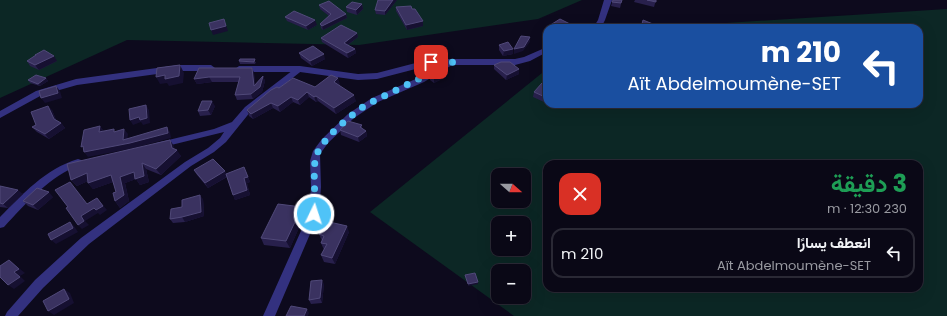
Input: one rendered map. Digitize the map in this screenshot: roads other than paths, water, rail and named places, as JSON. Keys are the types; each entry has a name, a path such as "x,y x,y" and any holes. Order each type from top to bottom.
{"street":[{"path":"599,24 605,15 605,8 608,0"},
{"path":"231,69 300,69 358,77 377,76 431,62 515,62 527,59 543,51"},
{"path":"269,316 314,214 316,153 325,141 351,116 364,106 453,62"},
{"path":"0,115 39,93 76,82 179,68 217,68"},
{"path":"11,316 39,284 85,241 188,164 211,150 223,140 248,109 300,69"},
{"path":"148,148 216,132 235,124"},
{"path":"0,224 46,181 71,165 84,161"}]}
